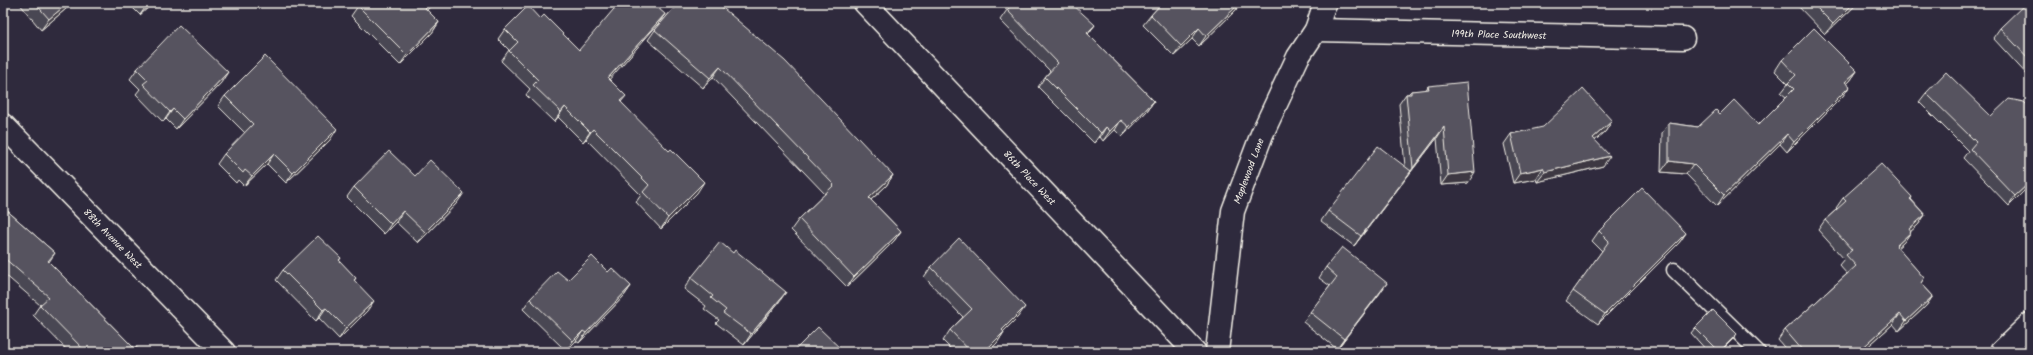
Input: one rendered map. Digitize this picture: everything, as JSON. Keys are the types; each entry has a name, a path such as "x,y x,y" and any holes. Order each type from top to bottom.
{"street":[{"name":"86th Place West","path":"865,3 1195,352"},
{"name":"Maplewood Lane","path":"1217,352 1233,211 1262,134 1298,57 1316,30 1325,3"},
{"name":"199th Place Southwest","path":"1316,30 1682,38"},
{"name":"88th Avenue West","path":"3,124 224,352"},
{"path":"2001,352 2030,324"}],"lane":[{"path":"1674,270 1758,352"}],"shaded area":[{"path":"2030,340 2030,352 2017,352"}],"building":[{"path":"35,3 68,3 49,19"},
{"path":"361,3 431,3 425,8 439,22 407,55 358,6"},
{"path":"619,3 652,3 665,14 608,78 626,96 620,101 669,151 671,149 704,182 668,218 643,192 649,185 593,129 590,132 565,107 561,112 533,85 538,80 509,51 518,42 505,29 528,6 540,19 544,15 579,50"},
{"path":"678,3 717,3 785,61 893,175 869,198 901,231 854,277 799,219 834,185 720,67 710,78 655,30"},
{"path":"1014,3 1071,3 1095,25 1087,33 1154,101 1129,127 1121,120 1110,131 1106,127 1101,133 1045,77 1058,63 1007,10"},
{"path":"1162,3 1240,3 1206,36 1199,28 1181,46 1151,15"},
{"path":"1812,3 1854,3 1833,24"},
{"path":"2026,3 2030,3 2030,60 2000,28"},
{"path":"179,25 228,72 183,119 173,109 170,112 143,84 148,80 137,69"},
{"path":"1814,28 1857,71 1845,82 1850,86 1794,142 1787,134 1724,195 1693,164 1669,161 1669,123 1698,127 1716,110 1720,114 1734,100 1758,125 1794,89 1788,83 1796,75 1782,60"},
{"path":"265,56 337,129 293,173 274,154 252,176 245,170 243,173 224,154 253,124 225,96"},
{"path":"1946,72 1991,116 2009,99 2024,102 2030,108 2030,182 2015,196 1970,149 1976,142 1926,93"},
{"path":"1467,82 1475,172 1448,175 1444,127 1413,168 1406,94 1411,94 1411,91 1429,89 1428,86"},
{"path":"1583,89 1612,121 1593,138 1610,156 1545,172 1543,168 1520,173 1511,134 1543,127"},
{"path":"1378,146 1411,171 1361,236 1328,211"},
{"path":"389,151 415,176 430,160 464,193 425,232 403,211 391,224 354,187"},
{"path":"1881,164 1912,197 1910,199 1925,215 1909,229 1911,232 1896,246 1924,278 1921,283 1933,296 1906,321 1900,314 1858,352 1802,352 1803,351 1785,330 1856,266 1846,255 1852,250 1825,220 1846,201 1843,198"},
{"path":"1642,188 1686,233 1605,314 1573,291 1609,241 1599,231"},
{"path":"3,207 55,253 48,261 134,348 136,347 142,352 86,352 40,305 49,297 3,257"},
{"path":"318,236 341,258 339,260 356,278 354,280 374,301 346,328 326,308 323,310 283,270"},
{"path":"959,238 1025,307 1002,330 1004,332 984,352 971,352 950,330 972,309 931,267"},
{"path":"720,242 733,253 735,250 786,292 751,334 723,313 726,310 711,298 713,296 691,278"},
{"path":"1342,247 1387,283 1344,339 1310,312 1337,277 1326,267"},
{"path":"592,256 608,272 612,268 631,286 586,333 583,331 573,341 530,299 557,271 568,280"},
{"path":"1713,310 1737,334 1719,352 1695,328"},
{"path":"818,327 844,352 793,352"}]}
